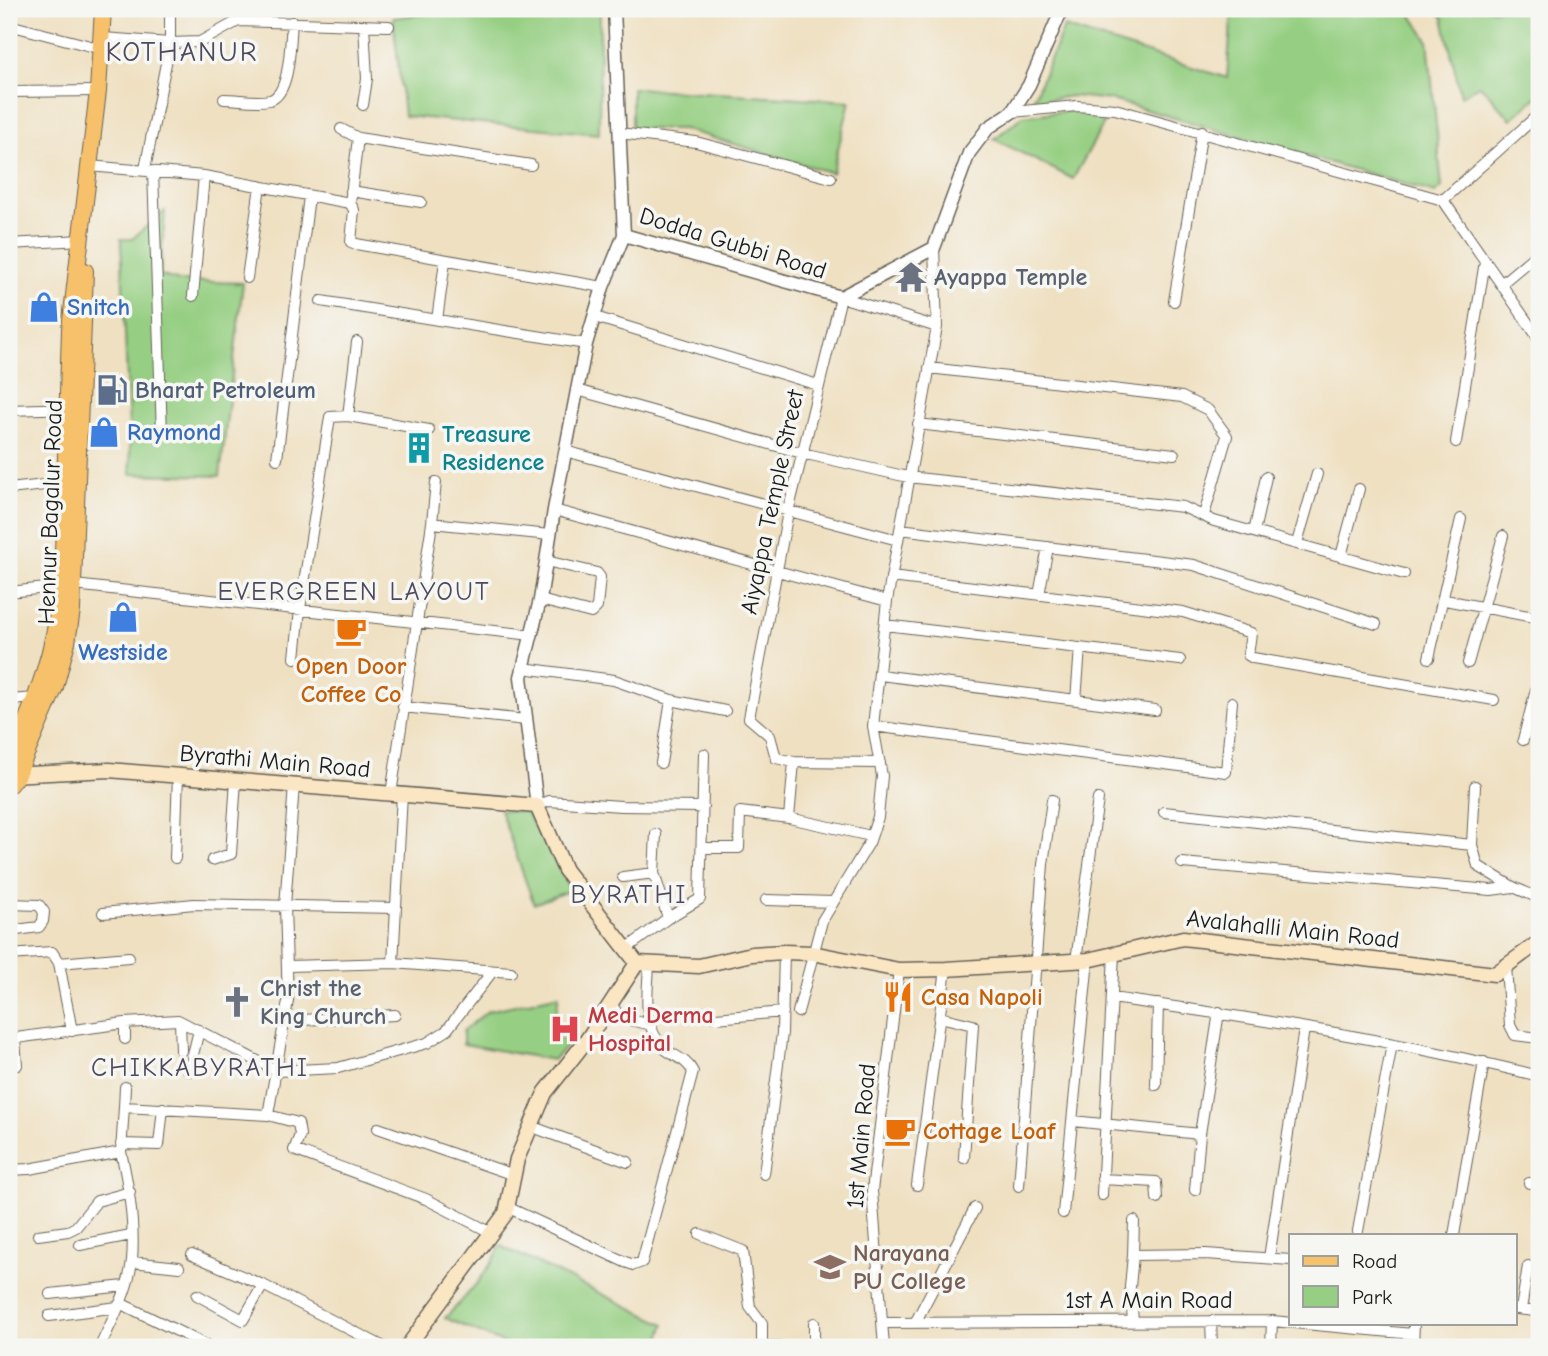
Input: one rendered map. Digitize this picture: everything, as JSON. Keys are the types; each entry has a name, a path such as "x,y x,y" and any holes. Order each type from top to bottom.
{"main road":[{"name":"Hennur Bagalur Road","path":"12,778 55,687 67,642 72,408 82,237 98,91 103,9"},
{"name":"Hennur Bagalur Road","path":"9,759 38,698 68,585 63,483 72,408"},
{"name":"Byrathi Main Road","path":"12,778 109,770 537,806"},
{"path":"407,1347 492,1233 508,1207 514,1175 530,1126 545,1093 643,964 626,949 565,870 537,806"},
{"name":"Avalahalli Main Road","path":"643,964 699,966 752,954 784,952 812,953 899,970 946,969 1082,960 1183,938 1495,974 1539,942"}],"street":[{"path":"162,435 149,170 170,44 170,9"},
{"path":"260,22 261,9"},
{"name":"Dodda Gubbi Road","path":"614,9 624,235 841,297 934,248"},
{"path":"1012,113 1029,85 1062,9"},
{"path":"9,26 102,44 170,44 206,40 234,22 389,26"},
{"path":"224,99 271,100 279,95 287,75 292,22"},
{"path":"363,25 367,79 363,105"},
{"path":"9,92 98,91"},
{"path":"798,1012 822,921 871,836 878,817 883,776 873,726 887,601 937,327 934,248 969,153 988,128 1012,113 1077,106 1115,109 1443,200 1539,337"},
{"path":"1443,200 1539,114"},
{"path":"341,129 358,138 531,165"},
{"path":"1174,301 1202,131"},
{"path":"619,134 696,142 831,178"},
{"path":"349,203 358,138"},
{"path":"89,166 204,176 349,203 354,209 351,242 445,261 603,287"},
{"path":"193,296 204,176"},
{"path":"247,278 260,186"},
{"path":"351,191 421,202"},
{"path":"278,459 309,195"},
{"path":"624,235 603,287 586,344 554,510 540,600 520,677 537,806 549,801 621,806 703,807"},
{"path":"9,244 82,237"},
{"path":"1501,284 1539,251"},
{"path":"437,320 445,261"},
{"path":"1457,442 1485,261"},
{"path":"841,297 937,327"},
{"name":"Aiyappa Temple Street","path":"794,762 776,758 770,736 749,718 788,512 841,297"},
{"path":"321,301 586,344"},
{"path":"595,317 818,385"},
{"path":"348,416 357,342"},
{"path":"929,368 1182,397 1208,410 1227,436 1204,515"},
{"path":"577,390 802,453 908,477 1183,507 1254,532 1404,574"},
{"path":"9,410 72,408"},
{"path":"295,658 330,417 348,416 429,430"},
{"path":"918,424 1174,454"},
{"path":"565,451 788,512 899,534 1048,547 1194,565 1376,624"},
{"path":"1297,543 1317,474"},
{"path":"1254,532 1266,477"},
{"path":"393,963 396,794 403,706 436,482"},
{"path":"9,489 63,483"},
{"path":"1341,556 1359,489"},
{"path":"554,510 887,601"},
{"path":"1429,658 1445,600 1461,519"},
{"path":"432,523 550,535"},
{"path":"1468,663 1503,537"},
{"path":"1039,594 1048,547"},
{"path":"540,600 582,612 592,612 597,607 600,577 597,573 546,561"},
{"path":"891,577 1183,612 1251,633 1248,655 1253,658 1494,700"},
{"path":"9,592 68,585 532,635"},
{"path":"1445,600 1539,618"},
{"path":"885,625 1180,660"},
{"path":"1076,700 1080,648"},
{"path":"523,668 614,680 671,701 725,711"},
{"path":"880,675 1155,710"},
{"path":"1523,740 1539,678"},
{"path":"9,700 38,698"},
{"path":"661,763 671,701"},
{"path":"873,726 1226,772 1232,702"},
{"path":"403,706 526,720"},
{"path":"626,949 668,918 700,899 704,754"},
{"path":"789,818 794,762 880,763"},
{"path":"175,858 178,775"},
{"path":"212,860 231,854 236,780"},
{"path":"268,1115 288,1000 289,965 285,906 294,785"},
{"path":"1475,786 1472,845 1478,866 1513,887 1539,898"},
{"path":"1063,1213 1073,1121 1082,960 1097,799"},
{"path":"1019,1186 1035,964 1052,800"},
{"path":"702,848 739,848 740,812 789,818 871,836"},
{"path":"1164,812 1472,845"},
{"path":"656,834 654,873 668,918"},
{"path":"1182,863 1491,890 1513,887"},
{"path":"623,877 654,873"},
{"path":"766,900 833,902"},
{"path":"9,904 39,905 44,912 43,921 38,927 9,931"},
{"path":"103,913 194,904 396,908"},
{"path":"9,955 52,952 59,962 72,1031"},
{"path":"764,1174 783,1012 784,952"},
{"path":"1102,1195 1114,953"},
{"path":"59,962 129,957"},
{"path":"289,965 393,963 511,972"},
{"path":"508,1207 625,1262 634,1265 642,1262 693,1072 680,1057 664,1048 648,1024 643,964"},
{"path":"1506,965 1510,1025 1515,1035 1539,1038"},
{"path":"917,1185 946,969"},
{"name":"1st Main Road","path":"884,1347 872,1191 899,970"},
{"path":"17,1065 12,1039 125,1023 180,1021 277,1071 338,1068 427,1043 446,1031 492,972"},
{"path":"1112,998 1219,1012 1483,1062 1539,1076"},
{"path":"611,1003 620,1018 648,1024"},
{"path":"1156,1085 1158,1004"},
{"path":"716,1018 783,1012"},
{"path":"1195,1190 1200,1134 1219,1012"},
{"path":"283,1021 395,1015"},
{"path":"940,1017 973,1025 964,1158"},
{"path":"180,1021 180,1051"},
{"path":"125,1023 125,1039"},
{"path":"1269,1258 1304,1029"},
{"path":"189,1070 199,1030"},
{"path":"1358,1231 1392,1044"},
{"path":"1454,1234 1483,1062"},
{"path":"100,1347 119,1305 132,1262 130,1192 121,1148 125,1087"},
{"path":"124,1107 268,1115 298,1123 300,1135 294,1150 426,1199 492,1233"},
{"path":"9,1170 29,1169 121,1148 159,1145 163,1108"},
{"path":"1073,1121 1200,1134"},
{"path":"530,1126 628,1162"},
{"path":"378,1128 514,1175"},
{"path":"1102,1179 1156,1182 1157,1198"},
{"path":"38,1235 68,1231 82,1221 97,1200 130,1192"},
{"path":"915,1323 975,1208"},
{"path":"1133,1320 1130,1287 1134,1221"},
{"path":"700,1234 743,1251 750,1307 762,1324 760,1346 785,1347"},
{"path":"80,1245 131,1235"},
{"path":"192,1255 263,1285 384,1347"},
{"path":"1133,1255 1289,1260"},
{"path":"132,1262 178,1267"},
{"path":"1528,1266 1518,1309 1539,1315"},
{"path":"197,1295 243,1320 263,1285"},
{"path":"50,1294 125,1286"},
{"path":"49,1316 119,1305 210,1347"},
{"name":"1st A Main Road","path":"884,1323 1133,1320 1289,1322"},
{"path":"1212,1321 1212,1347"},
{"path":"1271,1347 1272,1321"},
{"path":"814,1323 814,1347"},
{"name":"1st A Main Road","path":"1332,1324 1413,1328"},
{"path":"1413,1328 1413,1347"},
{"path":"1539,1340 1539,1347"}],"green space":[{"path":"460,9 600,9 599,134 404,116 393,18"},
{"path":"1232,9 1409,11 1428,40 1442,187 1435,193 1112,100 1072,96 1032,102 1064,27 1227,78"},
{"path":"1436,9 1539,9 1539,95 1511,119 1480,85 1461,96 1443,18"},
{"path":"632,88 850,101 832,173 683,129 632,129"},
{"path":"1074,110 1108,116 1073,179 994,139 1023,116"},
{"path":"165,211 160,275 179,281 243,283 220,476 131,474 121,239 132,239"},
{"path":"500,810 526,812 571,890 534,904"},
{"path":"559,995 552,1038 572,1041 553,1060 463,1044 463,1031 488,1011"},
{"path":"501,1246 665,1324 657,1347 512,1347 445,1318 476,1284"}],"place":[{"name":"Ayappa Temple","path":"911,277"},
{"name":"Snitch","path":"44,307"},
{"name":"Bharat Petroleum","path":"112,390"},
{"name":"Raymond","path":"104,432"},
{"name":"Treasure Residence","path":"419,448"},
{"name":"Westside","path":"123,617"},
{"name":"Open Door Coffee Co","path":"351,631"},
{"name":"Casa Napoli","path":"898,997"},
{"name":"Christ the King Church","path":"237,1002"},
{"name":"Medi Derma Hospital","path":"565,1029"},
{"name":"Cottage Loaf","path":"900,1131"},
{"name":"Narayana PU College","path":"830,1267"}],"district":[{"name":"KOTHANUR","path":"182,52"},
{"name":"EVERGREEN LAYOUT","path":"354,592"},
{"name":"BYRATHI","path":"629,895"},
{"name":"CHIKKABYRATHI","path":"200,1068"}]}
